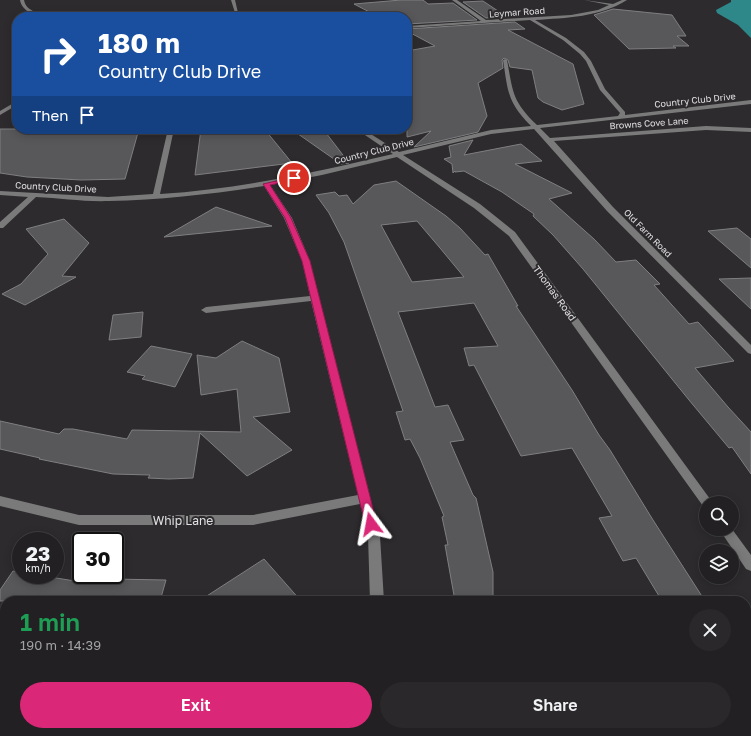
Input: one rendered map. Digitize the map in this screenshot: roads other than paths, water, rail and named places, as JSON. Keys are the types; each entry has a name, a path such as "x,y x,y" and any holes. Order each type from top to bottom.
{"street":[{"path":"22,0 23,5 28,10 33,12"},
{"path":"233,0 237,12"},
{"path":"454,0 485,22"},
{"path":"586,0 613,5"},
{"name":"Leymar Road","path":"412,27 531,19 589,13 625,0"},
{"path":"531,19 545,26 573,45 590,62 593,73 603,90 623,113 620,117"},
{"path":"580,52 586,51"},
{"name":"Old Farm Road","path":"505,60 511,96 521,113 549,140 610,209 751,351"},
{"name":"Country Club Drive","path":"0,193 108,199 204,193 266,184 322,173 491,132 751,102"},
{"path":"0,113 12,106"},
{"name":"Browns Cove Lane","path":"549,140 706,128 751,130"},
{"path":"156,197 170,134"},
{"name":"Thomas Road","path":"366,134 477,206 512,234 702,496"},
{"path":"266,184 288,218 306,261 314,298 366,498 374,536 377,596"},
{"path":"0,226 33,196"},
{"path":"206,310 314,298"},
{"path":"740,340 751,338"},
{"name":"Whip Lane","path":"0,501 79,520 253,520 366,498"},
{"path":"730,536 751,565"}],"water":[{"path":"731,0 751,0 751,38 738,25 717,13 716,10 731,2"}]}
